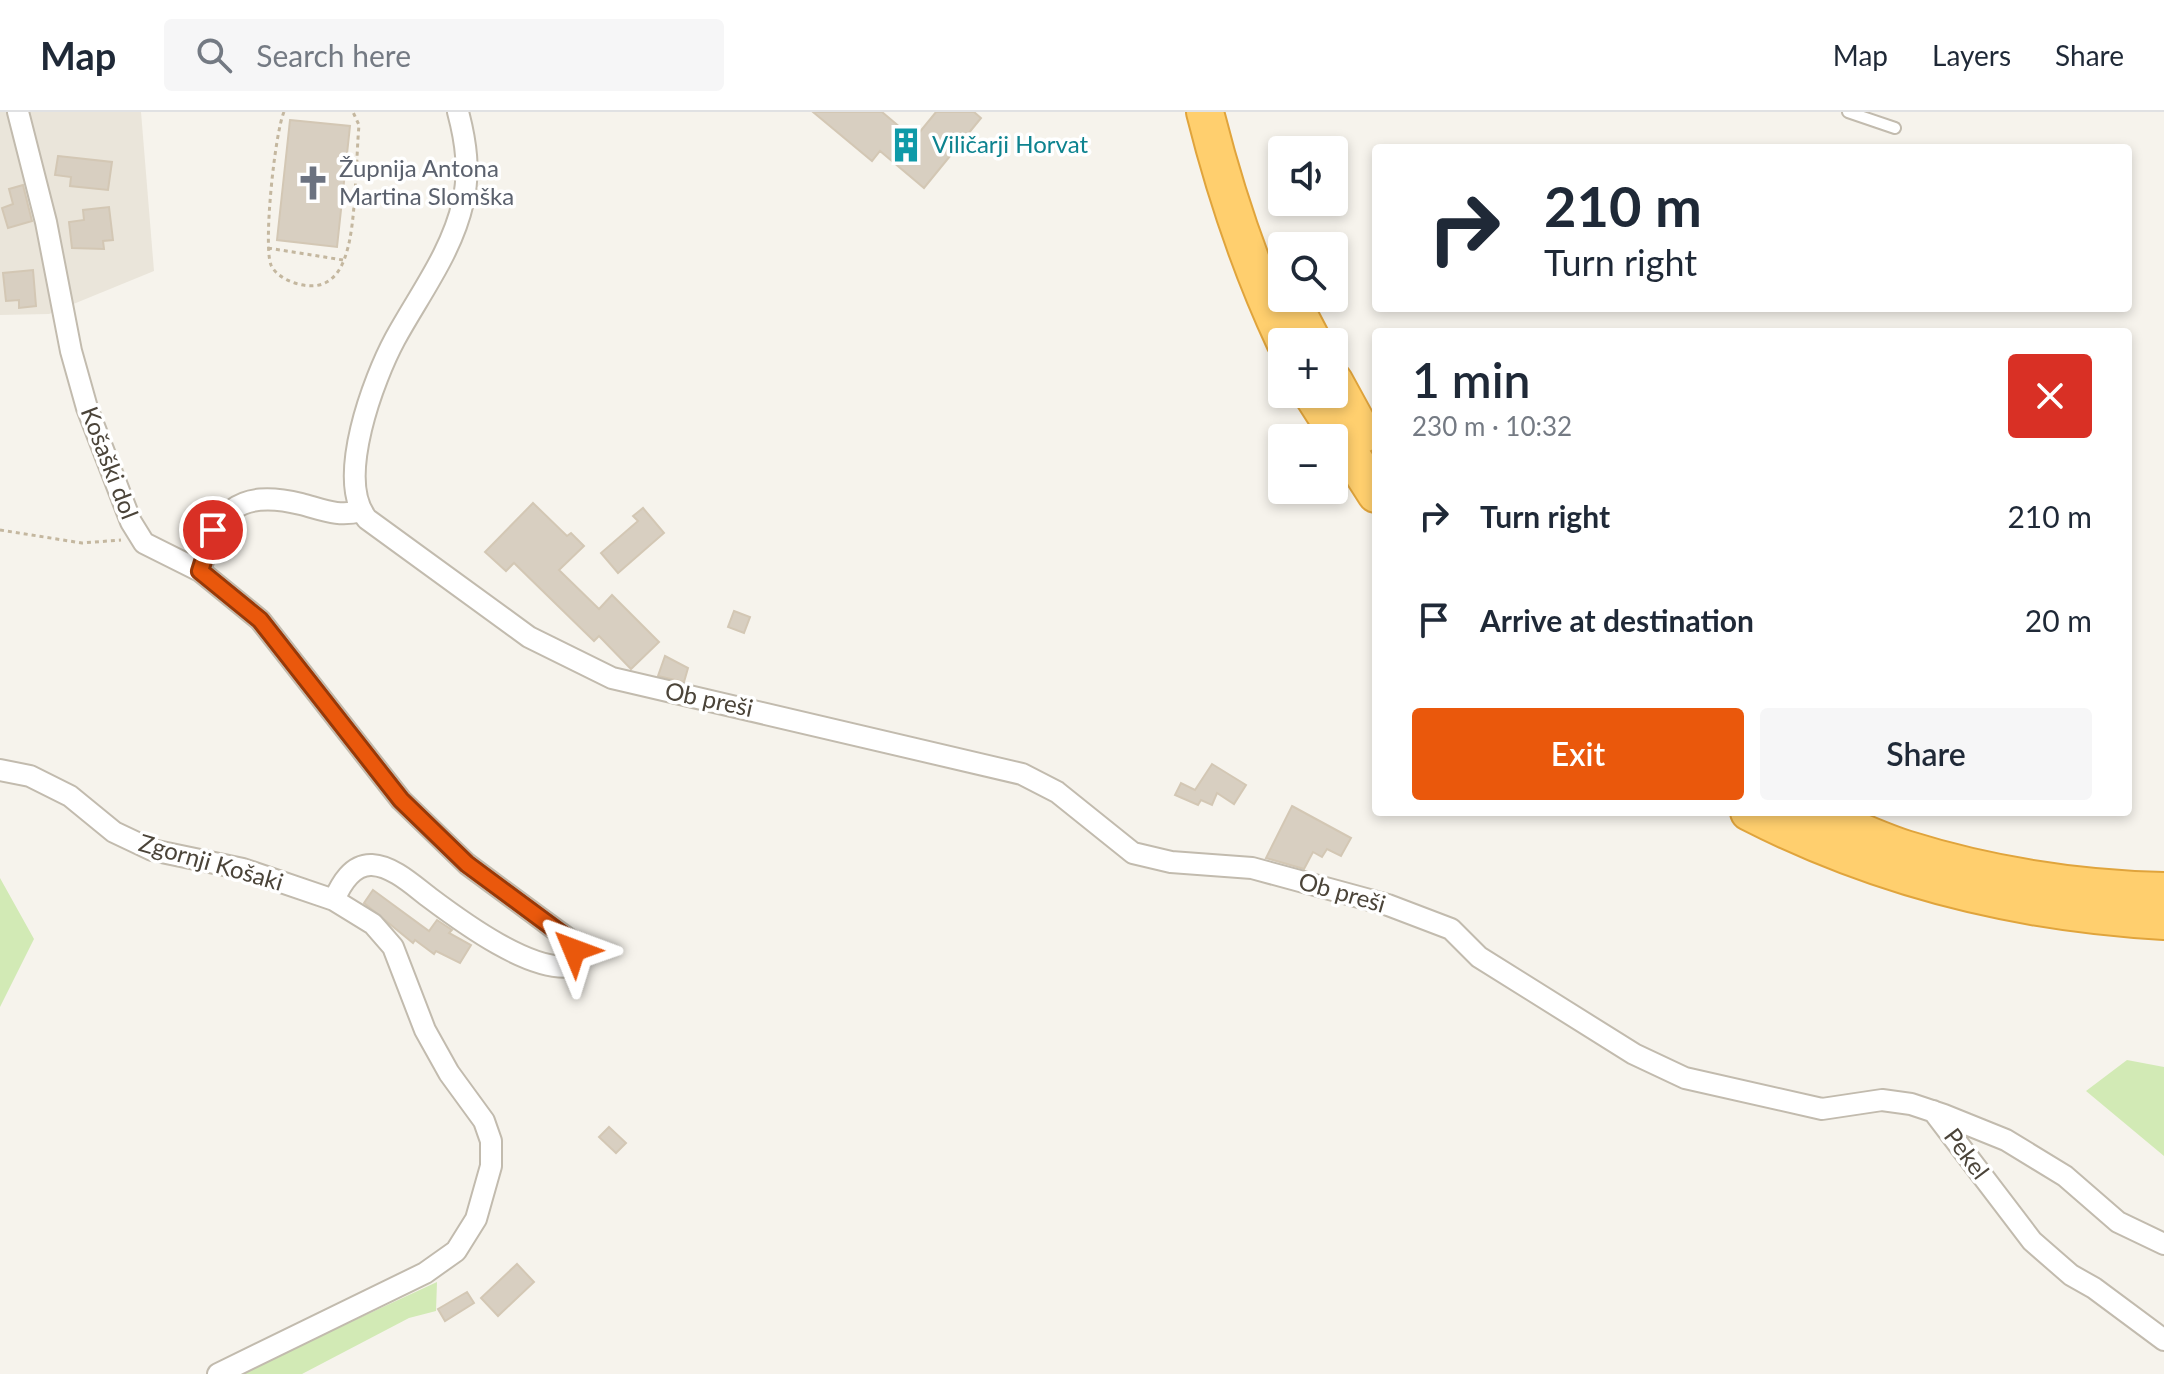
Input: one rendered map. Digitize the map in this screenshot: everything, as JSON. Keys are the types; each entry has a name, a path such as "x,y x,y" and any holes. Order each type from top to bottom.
{"highway":[{"path":"1205,112 1226,197 1279,328"},
{"path":"1228,112 1239,162 1268,244"},
{"path":"1348,404 1372,444"},
{"path":"1321,408 1372,488"},
{"path":"1758,816 1897,875 2010,903 2108,918 2164,921"},
{"path":"1824,816 1903,848 2015,876 2112,890 2164,891"}],"street":[{"name":"Košaški dol","path":"18,112 87,408 131,522 141,539 160,554 200,571 260,620 401,800 467,864 571,941 577,958 572,966 559,968 533,960 453,916 399,875 372,865 354,870 341,884 334,900"},
{"path":"200,571 213,530 225,514 243,503 280,500 335,514 361,511 355,484 357,450 366,413 394,341 453,235 463,203 468,171 466,140 458,112"},
{"name":"Ob preši","path":"361,511 390,537 529,637 612,678 1022,774 1057,792 1133,853 1171,862 1252,868 1388,905 1451,929 1479,957 1634,1054 1685,1078 1822,1109 1882,1100 1933,1111"},
{"name":"Zgornji Košaki","path":"0,770 30,776 70,796 114,832 152,850 243,869 334,900 373,924 393,947 425,1030 449,1073 484,1121 491,1141 491,1166 486,1192 476,1219 456,1251 425,1273 218,1374"},
{"name":"Pekel","path":"1933,1111 2006,1140 2065,1176 2118,1222 2164,1244"},
{"name":"Pekel","path":"1933,1111 2032,1241 2071,1275 2094,1288 2164,1340"}],"lane":[{"path":"1848,112 1895,128"}],"path":[{"path":"284,112 268,248 271,266 281,278 301,284 323,285 337,274 343,260 359,125 353,112"},
{"path":"268,248 343,260"},
{"path":"0,530 82,543 141,539"}],"shaded area":[{"path":"0,112 141,112 154,271 49,314 0,315"}],"green space":[{"path":"0,878 34,939 0,1007"},
{"path":"2127,1060 2164,1067 2164,1156 2086,1091"},
{"path":"437,1282 436,1311 409,1318 302,1374 238,1374"}],"building":[{"name":"Viličarji Horvat","path":"813,112 882,112 914,139 936,112 974,112 981,118 924,188 880,151 872,161"},
{"name":"Župnija Antona Martina Slomška","path":"290,120 350,126 337,247 277,240"},
{"path":"58,156 112,162 108,190 70,186 71,177 55,175"},
{"path":"23,185 32,221 8,228 2,208 13,204 9,189"},
{"path":"109,207 113,240 103,241 104,249 72,248 69,222 84,220 83,210"},
{"path":"33,270 36,306 19,308 19,300 6,301 3,273"},
{"path":"533,503 567,536 571,533 584,546 559,570 599,609 612,595 659,642 631,669 599,636 594,641 514,563 506,571 485,552"},
{"path":"643,508 664,533 618,573 601,553 638,521 633,516"},
{"path":"734,611 750,617 744,633 728,627"},
{"path":"665,656 688,668 684,682 658,676"},
{"path":"1212,764 1246,785 1234,804 1217,793 1212,805 1201,800 1198,805 1175,795 1181,783 1195,790"},
{"path":"1292,806 1351,838 1341,856 1327,849 1322,857 1313,852 1304,869 1266,858"},
{"path":"373,890 429,931 437,920 452,930 449,933 471,945 460,963 436,951 434,954 415,940 413,943 364,903"},
{"path":"609,1127 626,1143 616,1153 599,1137"},
{"path":"517,1264 534,1282 498,1316 481,1298"},
{"path":"467,1292 474,1303 445,1321 438,1309"}],"place":[{"name":"Viličarji Horvat","path":"906,145"},
{"name":"Župnija Antona Martina Slomška","path":"313,183"}],"route":[{"path":"213,530 200,571 260,620 401,800 467,864 571,941 574,950"}]}
